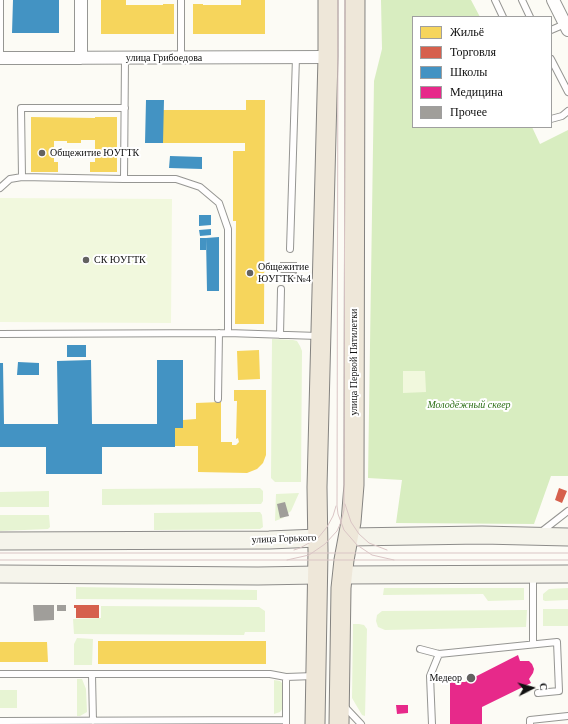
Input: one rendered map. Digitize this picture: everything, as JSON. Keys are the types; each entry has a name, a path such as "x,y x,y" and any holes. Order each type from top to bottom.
{"main road":[{"path":"315,724 318,575 317,486 328,57 328,0"},
{"name":"улица Первой Пятилетки","path":"339,724 340,608 342,575 349,537 354,485 355,0"},
{"name":"улица Горького","path":"0,540 269,540 482,535 568,537"},
{"path":"0,574 258,576 568,574"}],"street":[{"path":"81,0 81,58"},
{"path":"553,0 567,26"},
{"name":"улица Грибоедова","path":"0,57 328,57"}],"lane":[{"path":"0,0 0,57"},
{"path":"181,0 181,58"},
{"path":"495,0 503,16"},
{"path":"522,0 530,16"},
{"path":"552,30 567,26"},
{"path":"290,249 296,57"},
{"path":"124,178 125,58"},
{"path":"552,61 568,92"},
{"path":"22,177 22,108 125,108"},
{"path":"552,119 562,116 568,111"},
{"path":"0,188 10,178 22,177 176,179 200,187 219,203 228,228 228,333"},
{"path":"280,335 281,289"},
{"path":"218,399 219,333"},
{"path":"0,334 228,333 321,336"},
{"path":"535,537 568,511"},
{"path":"533,574 533,644"},
{"path":"420,649 439,654 557,642 559,691 538,693"},
{"path":"432,724 430,676 439,654"},
{"path":"0,674 270,674 286,677 316,676"},
{"path":"92,675 93,721"},
{"path":"0,721 286,722 286,677"},
{"path":"340,702 361,724"},
{"path":"530,724 530,720 568,716"}],"green space":[{"name":"Молодёжный сквер","path":"381,0 471,0 479,16 412,16 412,128 532,128 540,144 568,130 568,476 551,476 534,524 396,523 402,480 368,478 374,81 382,49"},
{"name":"СК ЮУГТК","path":"0,198 172,199 171,323 0,322"},
{"path":"272,339 297,341 302,351 301,482 275,482 271,478"},
{"path":"403,371 425,371 426,392 403,393"},
{"path":"260,488 263,491 263,501 261,504 102,505 102,489"},
{"path":"49,491 49,507 0,507 0,492"},
{"path":"299,493 291,511 283,518 275,521 276,494"},
{"path":"260,512 262,515 263,527 260,529 154,530 154,513"},
{"path":"0,515 49,515 50,527 48,529 0,531"},
{"path":"76,587 257,590 257,600 76,599"},
{"path":"384,588 524,588 524,600 488,601 483,594 383,595"},
{"path":"568,588 568,600 543,600 543,594 549,589"},
{"path":"101,606 259,607 265,611 265,632 245,632 244,635 74,634 73,619 101,618"},
{"path":"543,609 568,609 568,626 543,626"},
{"path":"527,610 526,627 385,630 378,627 376,621 377,615 382,611"},
{"path":"353,624 364,625 367,629 365,716 362,715 352,698"},
{"path":"77,638 93,639 92,665 74,665 74,644"},
{"path":"77,679 82,679 86,689 87,712 80,716 77,716"},
{"path":"274,680 280,681 283,684 283,708 280,712 274,714"},
{"path":"0,690 17,690 17,708 0,708"}],"building: Жильё":[{"path":"101,0 126,0 126,5 174,4 174,34 101,34"},
{"path":"241,0 265,0 265,34 193,34 193,4 241,5"},
{"name":"Общежитие ЮУГТК №4","path":"246,100 265,100 264,324 235,324 236,221 233,221 233,151 245,151 245,143 163,143 163,110 246,110"},
{"name":"Общежитие ЮУГТК","path":"31,117 117,117 117,172 90,172 90,162 95,162 95,140 81,140 81,143 54,141 54,162 58,162 58,172 31,172"},
{"path":"259,350 260,379 238,380 237,351"},
{"path":"234,390 266,390 266,455 263,463 257,469 247,473 198,472 198,446 175,446 175,428 183,428 183,420 196,419 196,403 221,402 221,442 232,442 232,445 236,445 239,442 238,438 236,439 237,401 234,401"},
{"path":"98,641 266,641 266,664 98,664"},
{"path":"0,642 47,642 48,662 0,662"}],"building: Торговля":[{"path":"559,488 567,491 562,503 555,500"},
{"path":"74,605 99,605 99,618 76,618 76,608 74,608"}],"building: Школы":[{"path":"13,0 59,0 59,33 12,33"},
{"path":"146,100 164,100 163,143 145,143"},
{"path":"170,156 202,157 202,169 169,168"},
{"path":"199,215 211,215 211,225 199,226"},
{"path":"211,229 211,235 200,236 199,230"},
{"path":"219,237 219,291 207,291 206,238"},
{"path":"200,238 206,238 206,250 200,250"},
{"path":"67,345 86,345 86,357 67,357"},
{"path":"91,360 92,424 157,424 157,360 183,360 183,428 175,428 175,447 102,447 102,474 46,474 46,447 0,447 0,363 3,363 4,424 58,424 57,361"},
{"path":"18,362 39,363 39,375 17,375"}],"building: Медицина":[{"path":"518,655 520,661 529,661 532,664 534,669 529,679 531,683 482,707 482,724 450,724 450,682 465,682"},
{"path":"396,705 408,705 408,713 397,714"}],"building: Прочее":[{"path":"280,262 297,262 297,279 281,279"},
{"path":"285,502 289,516 280,518 277,504"},
{"path":"33,605 54,605 54,620 34,621"},
{"path":"57,605 66,605 66,611 57,611"}],"tram line":[{"path":"338,0 337,506 338,514 344,530 357,545 372,555 394,560"},
{"path":"287,560 309,555 325,544 337,531 344,510 345,0"},
{"path":"345,504 351,522 359,534 369,543 387,550"},
{"path":"294,550 318,538 327,527 336,506"},
{"path":"0,553 568,553"},
{"path":"0,560 568,560"}],"place":[{"name":"Общежитие ЮУГТК","path":"42,153"},
{"name":"СК ЮУГТК","path":"86,260"},
{"name":"Общежитие ЮУГТК №4","path":"250,273"},
{"name":"Медеор","path":"471,678"}]}
